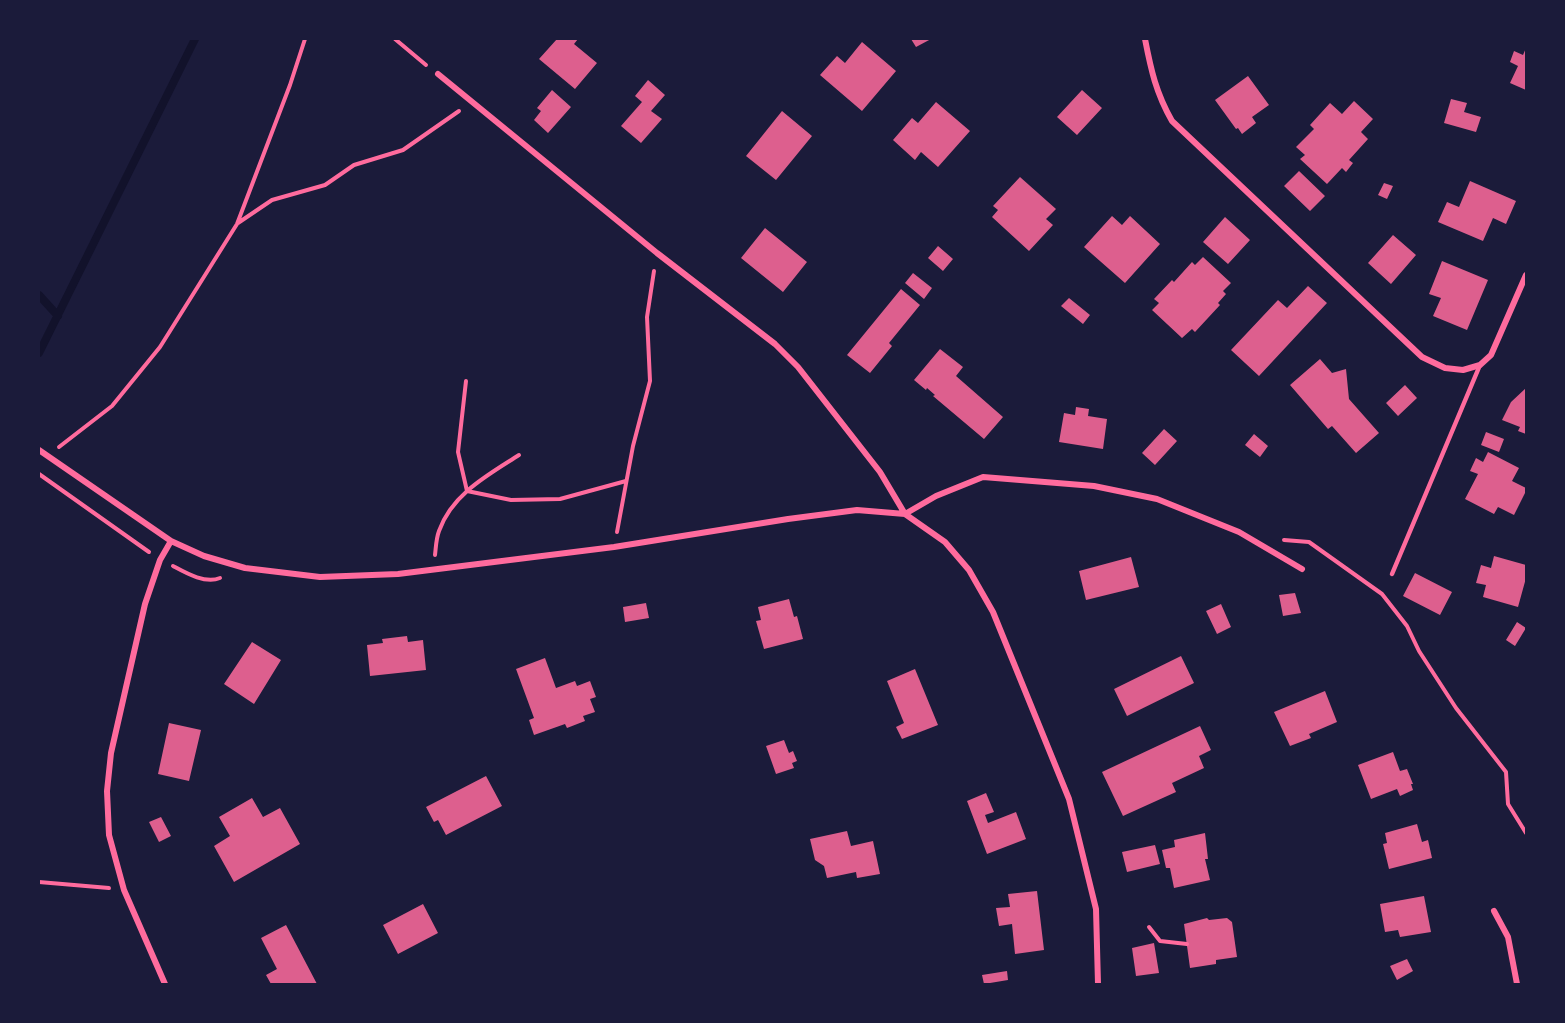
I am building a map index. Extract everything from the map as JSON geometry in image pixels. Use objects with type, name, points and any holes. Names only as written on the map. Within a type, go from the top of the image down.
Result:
[{"type":"street","points":[[1145,39],[1151,75],[1160,100],[1177,126],[1422,357],[1445,368],[1463,370],[1480,365],[1491,355],[1526,275]]},
{"type":"street","points":[[438,74],[657,253],[775,344],[798,367],[880,472],[906,514],[945,542],[969,570],[993,612],[1069,799],[1096,909],[1098,984]]},
{"type":"street","points":[[39,450],[171,541],[204,556],[245,568],[320,577],[434,570],[614,547],[857,510],[906,514],[936,496],[983,477],[1094,486],[1157,499],[1239,532],[1302,569]]},
{"type":"street","points":[[165,984],[124,890],[109,835],[107,791],[111,753],[145,604],[160,560],[171,541]]},
{"type":"street","points":[[1494,911],[1508,937],[1517,984]]},
{"type":"lane","points":[[1392,574],[1480,365]]},
{"type":"path","points":[[47,456],[112,406],[160,347],[237,224],[305,39]]},
{"type":"path","points":[[395,39],[438,74]]},
{"type":"path","points":[[237,224],[272,200],[325,184],[354,165],[404,150],[472,102]]},
{"type":"path","points":[[614,547],[633,446],[650,381],[647,317],[657,253]]},
{"type":"path","points":[[466,381],[458,452],[467,491]]},
{"type":"path","points":[[434,570],[438,533],[447,513],[467,491],[519,455]]},
{"type":"path","points":[[467,491],[512,501],[560,499],[626,481]]},
{"type":"path","points":[[1277,539],[1309,542],[1382,594],[1407,626],[1419,651],[1456,708],[1506,772],[1508,804],[1526,833]]},
{"type":"path","points":[[39,882],[124,890]]},
{"type":"path","points":[[1149,927],[1160,941],[1187,944]]},
{"type":"building","points":[[557,39],[578,39],[574,44],[597,63],[575,89],[539,59]]},
{"type":"building","points":[[911,39],[931,39],[916,47]]},
{"type":"building","points":[[862,42],[896,71],[862,111],[820,75],[837,56],[845,63]]},
{"type":"building","points":[[1526,48],[1526,90],[1510,83],[1518,66],[1510,62],[1514,51],[1523,55]]},
{"type":"building","points":[[1248,76],[1269,105],[1252,117],[1256,123],[1242,134],[1215,100]]},
{"type":"building","points":[[648,80],[665,95],[651,111],[662,119],[641,143],[621,126],[642,102],[635,96]]},
{"type":"building","points":[[552,90],[571,107],[548,133],[534,120],[541,111],[537,108]]},
{"type":"building","points":[[1082,90],[1102,108],[1077,135],[1057,117]]},
{"type":"building","points":[[1451,99],[1467,103],[1464,112],[1481,117],[1476,132],[1444,123]]},
{"type":"building","points":[[1354,101],[1373,119],[1361,132],[1368,139],[1349,160],[1353,163],[1346,172],[1342,168],[1327,184],[1300,159],[1305,155],[1296,147],[1314,129],[1310,125],[1330,103],[1342,114]]},
{"type":"building","points":[[936,102],[970,131],[938,167],[921,152],[915,160],[893,140],[912,118],[918,123]]},
{"type":"building","points":[[782,111],[812,136],[776,180],[746,156]]},
{"type":"building","points":[[1299,171],[1325,196],[1310,211],[1284,186]]},
{"type":"building","points":[[1020,177],[1056,209],[1046,219],[1053,225],[1029,251],[992,217],[998,210],[993,206]]},
{"type":"building","points":[[1470,181],[1516,201],[1506,224],[1493,218],[1483,241],[1438,222],[1447,202],[1459,207]]},
{"type":"building","points":[[1384,183],[1393,186],[1387,199],[1378,195]]},
{"type":"building","points":[[1112,216],[1122,225],[1130,216],[1160,244],[1125,283],[1084,247]]},
{"type":"building","points":[[1225,217],[1250,240],[1228,264],[1203,242]]},
{"type":"building","points":[[765,228],[807,262],[783,292],[741,258]]},
{"type":"building","points":[[1393,235],[1416,255],[1391,284],[1368,263]]},
{"type":"building","points":[[938,246],[953,259],[943,271],[928,258]]},
{"type":"building","points":[[1203,257],[1231,283],[1223,291],[1226,294],[1218,303],[1220,305],[1195,332],[1192,329],[1182,338],[1152,310],[1159,303],[1154,299],[1192,262],[1195,265]]},
{"type":"building","points":[[1442,261],[1488,280],[1467,330],[1433,316],[1441,298],[1429,294]]},
{"type":"building","points":[[913,273],[932,288],[924,299],[905,283]]},
{"type":"building","points":[[1308,286],[1327,303],[1259,376],[1231,350],[1278,300],[1287,308]]},
{"type":"building","points":[[901,289],[920,305],[889,343],[892,346],[870,373],[847,355]]},
{"type":"building","points":[[1069,298],[1090,315],[1083,324],[1061,306]]},
{"type":"building","points":[[940,349],[963,367],[956,376],[1003,417],[984,439],[933,396],[935,395],[927,388],[926,390],[914,380]]},
{"type":"building","points":[[1320,359],[1332,373],[1346,369],[1349,399],[1379,433],[1356,453],[1332,426],[1328,429],[1290,385]]},
{"type":"building","points":[[1405,385],[1417,398],[1398,416],[1386,403]]},
{"type":"building","points":[[1526,388],[1526,434],[1518,431],[1520,427],[1502,420],[1511,402]]},
{"type":"building","points":[[1076,407],[1089,409],[1088,416],[1107,419],[1103,449],[1059,442],[1064,413],[1075,415]]},
{"type":"building","points":[[1164,429],[1177,441],[1155,465],[1142,453]]},
{"type":"building","points":[[1486,432],[1504,439],[1499,452],[1481,445]]},
{"type":"building","points":[[1254,434],[1268,446],[1260,457],[1245,445]]},
{"type":"building","points":[[1488,452],[1519,468],[1512,481],[1526,488],[1526,491],[1514,515],[1498,507],[1494,514],[1465,499],[1478,474],[1470,471],[1476,458],[1483,462]]},
{"type":"building","points":[[1494,556],[1526,565],[1526,578],[1518,607],[1483,597],[1486,585],[1476,583],[1481,565],[1491,568]]},
{"type":"building","points":[[1131,557],[1139,587],[1086,600],[1079,571]]},
{"type":"building","points":[[1415,573],[1452,592],[1440,615],[1403,596]]},
{"type":"building","points":[[1295,593],[1301,613],[1283,616],[1279,595]]},
{"type":"building","points":[[789,599],[794,617],[797,616],[803,639],[764,649],[756,621],[761,620],[758,607]]},
{"type":"building","points":[[646,603],[649,618],[625,622],[623,607]]},
{"type":"building","points":[[1221,604],[1231,627],[1217,634],[1206,611]]},
{"type":"building","points":[[1517,622],[1526,628],[1515,646],[1506,640]]},
{"type":"building","points":[[407,636],[408,642],[423,640],[426,670],[370,676],[367,645],[383,643],[382,639]]},
{"type":"building","points":[[252,642],[281,660],[254,704],[224,684]]},
{"type":"building","points":[[1181,656],[1194,683],[1127,716],[1114,689]]},
{"type":"building","points":[[545,658],[556,688],[575,681],[577,686],[590,681],[596,697],[590,699],[595,712],[583,716],[585,721],[567,728],[565,724],[534,735],[529,720],[534,718],[516,669]]},
{"type":"building","points":[[915,669],[938,725],[902,739],[896,727],[904,723],[887,681]]},
{"type":"building","points":[[1325,691],[1337,722],[1309,734],[1311,738],[1290,746],[1274,712]]},
{"type":"building","points":[[169,723],[201,730],[189,781],[158,774]]},
{"type":"building","points":[[1200,726],[1211,750],[1199,756],[1204,768],[1172,783],[1176,792],[1123,816],[1102,772]]},
{"type":"building","points":[[784,740],[789,753],[793,751],[797,761],[792,763],[794,768],[776,774],[766,746]]},
{"type":"building","points":[[1393,752],[1400,771],[1407,769],[1413,790],[1400,796],[1397,789],[1371,799],[1358,765]]},
{"type":"building","points":[[486,776],[502,806],[446,835],[438,820],[434,822],[426,807]]},
{"type":"building","points":[[986,793],[994,812],[985,815],[988,823],[1016,812],[1026,839],[987,854],[967,801]]},
{"type":"building","points":[[252,798],[263,817],[280,808],[300,844],[234,882],[214,846],[230,836],[219,817]]},
{"type":"building","points":[[161,817],[171,836],[159,842],[149,822]]},
{"type":"building","points":[[1417,824],[1422,842],[1428,840],[1432,858],[1389,869],[1383,844],[1387,843],[1385,833]]},
{"type":"building","points":[[847,831],[851,846],[873,841],[880,874],[857,878],[856,872],[827,878],[824,866],[815,860],[810,839]]},
{"type":"building","points":[[1205,833],[1208,859],[1205,859],[1210,880],[1174,888],[1170,868],[1166,868],[1162,850],[1175,847],[1174,840]]},
{"type":"building","points":[[1155,845],[1160,864],[1127,872],[1122,852]]},
{"type":"building","points":[[1037,891],[1044,950],[1015,954],[1012,924],[999,926],[996,908],[1010,907],[1008,894]]},
{"type":"building","points":[[1424,896],[1431,932],[1400,937],[1398,930],[1385,932],[1380,904]]},
{"type":"building","points":[[423,904],[438,933],[398,954],[383,925]]},
{"type":"building","points":[[1207,918],[1209,920],[1227,918],[1232,922],[1237,957],[1216,960],[1216,964],[1190,968],[1184,924]]},
{"type":"building","points":[[286,925],[317,984],[271,984],[266,975],[277,969],[261,938]]},
{"type":"building","points":[[1154,943],[1159,973],[1136,976],[1132,948]]},
{"type":"building","points":[[1407,959],[1413,971],[1397,980],[1390,966]]},
{"type":"building","points":[[1007,971],[1008,980],[984,984],[982,975]]},
{"type":"waterway","points":[[39,353],[195,39]]},
{"type":"waterway","points":[[39,295],[58,316]]}]
